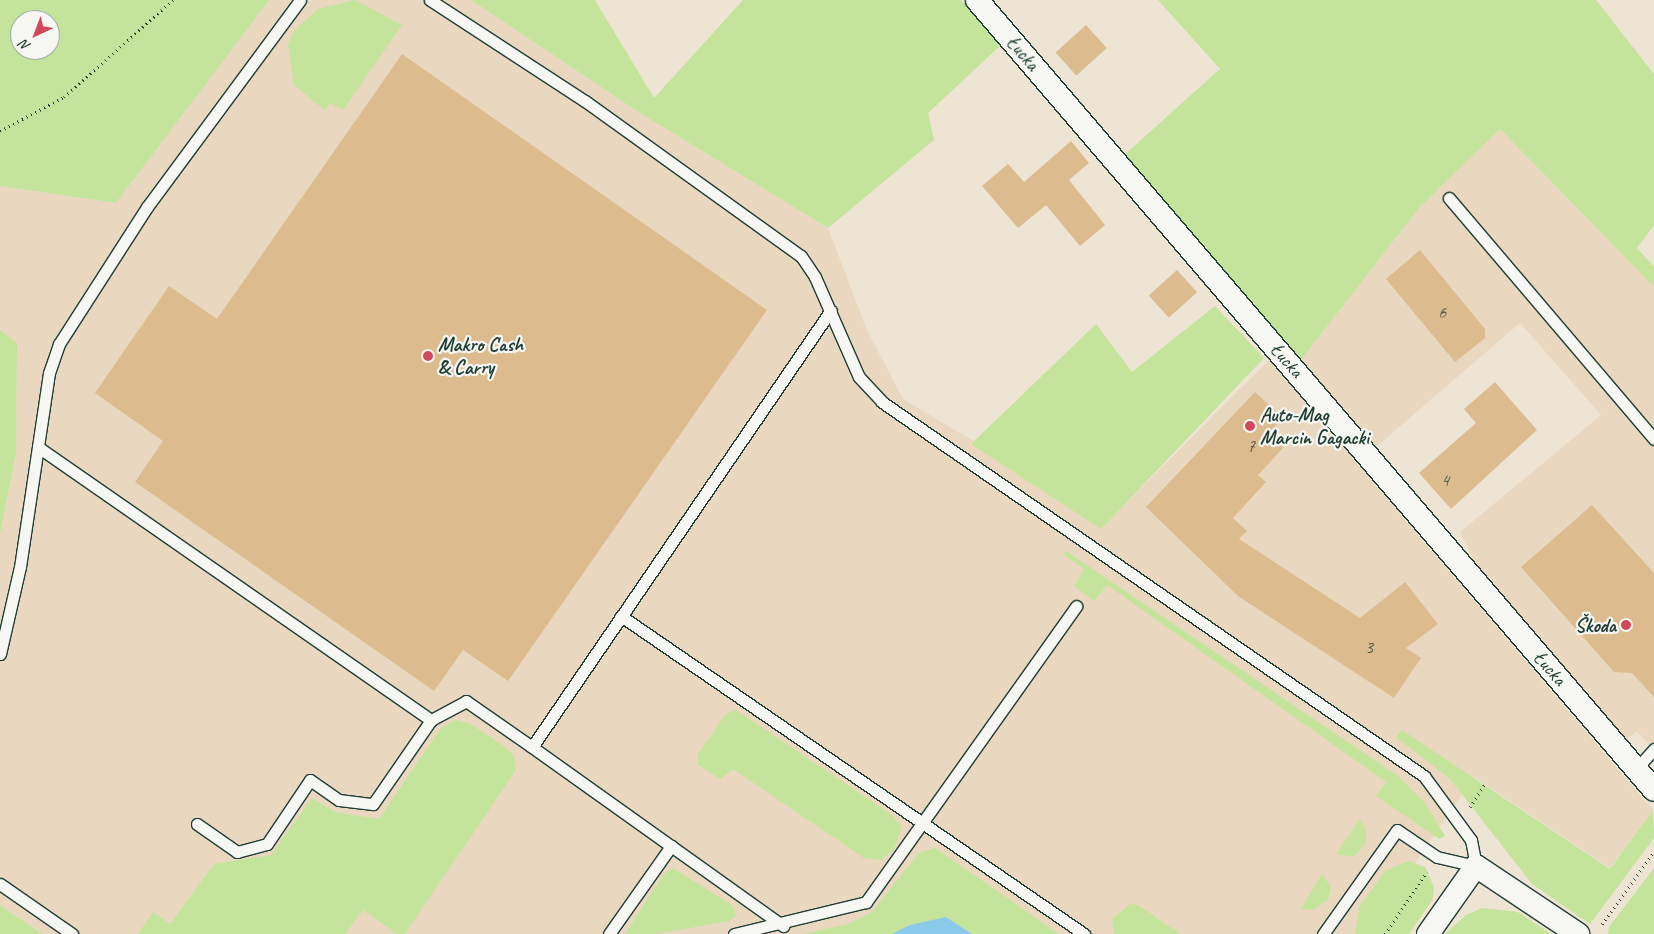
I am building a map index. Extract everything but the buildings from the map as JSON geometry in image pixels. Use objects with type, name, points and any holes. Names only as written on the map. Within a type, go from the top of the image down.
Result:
[{"type":"street","name":"Łucka","points":[[977,0],[1654,790]]},
{"type":"street","points":[[1428,934],[1476,866],[1578,934]]},
{"type":"lane","points":[[0,654],[20,566],[49,373],[59,344],[147,207],[300,0]]},
{"type":"lane","points":[[430,0],[585,101],[793,250],[815,277],[859,378],[882,402],[1424,776],[1461,822],[1475,851],[1476,866],[1437,857],[1397,830],[1323,934]]},
{"type":"lane","points":[[1449,198],[1654,439]]},
{"type":"lane","points":[[532,747],[831,310]]},
{"type":"lane","points":[[38,447],[431,720]]},
{"type":"lane","points":[[734,934],[782,926],[866,902],[925,824],[1076,606]]},
{"type":"lane","points":[[621,616],[1084,934]]},
{"type":"lane","points":[[197,824],[237,852],[267,844],[310,780],[338,800],[373,804],[431,720],[466,701],[782,926]]},
{"type":"lane","points":[[1636,769],[1654,749]]},
{"type":"lane","points":[[609,934],[671,846]]},
{"type":"lane","points":[[0,884],[72,934]]},
{"type":"path","points":[[0,131],[64,97],[173,0]]},
{"type":"path","points":[[1600,926],[1654,852]]},
{"type":"shaded area","name":"Makro Cash & Carry","points":[[269,0],[471,0],[640,113],[828,228],[867,330],[903,399],[1108,521],[1269,360],[1653,810],[1610,868],[1474,777],[1367,934],[998,934],[955,895],[843,934],[42,934],[0,905],[0,534],[16,453],[17,344],[0,330],[0,186],[116,203]]},
{"type":"shaded area","points":[[1500,129],[1654,287],[1654,751],[1637,731],[1626,740],[1474,561],[1460,532],[1601,415],[1520,323],[1376,447],[1301,360],[1419,208]]},
{"type":"green space","points":[[0,0],[269,0],[116,203],[0,186]]},
{"type":"green space","points":[[355,0],[402,25],[343,110],[330,103],[324,110],[294,85],[288,45],[293,31],[318,9]]},
{"type":"green space","points":[[471,0],[595,0],[654,98],[743,0],[961,0],[1001,45],[928,113],[934,140],[828,228],[640,113]]},
{"type":"green space","points":[[1158,0],[1596,0],[1654,74],[1654,225],[1637,248],[1654,267],[1654,287],[1500,129],[1419,208],[1301,360],[1123,156],[1220,69]]},
{"type":"green space","points":[[1215,306],[1264,358],[1101,529],[971,444],[1096,324],[1132,372]]},
{"type":"green space","points":[[0,330],[17,343],[16,453],[0,534]]},
{"type":"green space","points":[[1066,551],[1398,776],[1425,803],[1445,836],[1439,839],[1376,796],[1386,782],[1107,585],[1094,601],[1074,586],[1084,569],[1063,554]]},
{"type":"green space","points":[[736,710],[892,815],[902,827],[894,849],[881,860],[864,858],[733,769],[720,779],[698,765],[698,754],[726,714]]},
{"type":"green space","points":[[454,720],[469,723],[506,748],[514,756],[516,770],[405,934],[397,934],[363,910],[345,934],[138,934],[153,912],[170,924],[214,864],[271,855],[312,798],[335,812],[379,819],[441,728]]},
{"type":"green space","points":[[1402,730],[1610,869],[1653,810],[1654,838],[1590,924],[1532,884],[1450,779],[1396,737]]},
{"type":"green space","points":[[1359,820],[1366,828],[1366,844],[1354,856],[1340,855],[1337,853]]},
{"type":"green space","points":[[935,848],[1059,934],[972,934],[946,917],[892,934],[803,934],[848,924],[872,912],[919,853]]},
{"type":"green space","points":[[1409,861],[1425,867],[1434,887],[1433,899],[1409,934],[1355,934],[1359,907],[1386,870]]},
{"type":"green space","points":[[673,868],[733,906],[736,916],[729,921],[656,934],[625,934],[664,874]]},
{"type":"green space","points":[[1654,868],[1654,934],[1608,934],[1609,927]]},
{"type":"green space","points":[[1322,874],[1331,887],[1328,900],[1313,910],[1301,909]]},
{"type":"green space","points":[[1130,904],[1138,905],[1180,934],[1114,934],[1112,919]]},
{"type":"green space","points":[[0,905],[42,934],[0,934]]},
{"type":"green space","points":[[1482,908],[1518,912],[1551,934],[1445,934],[1466,915]]},
{"type":"water","points":[[946,917],[972,934],[892,934],[910,925]]},
{"type":"place","name":"Makro Cash & Carry","points":[[428,356]]},
{"type":"place","name":"Auto-Mag Marcin Gagacki","points":[[1250,426]]},
{"type":"place","name":"Škoda","points":[[1626,625]]}]
